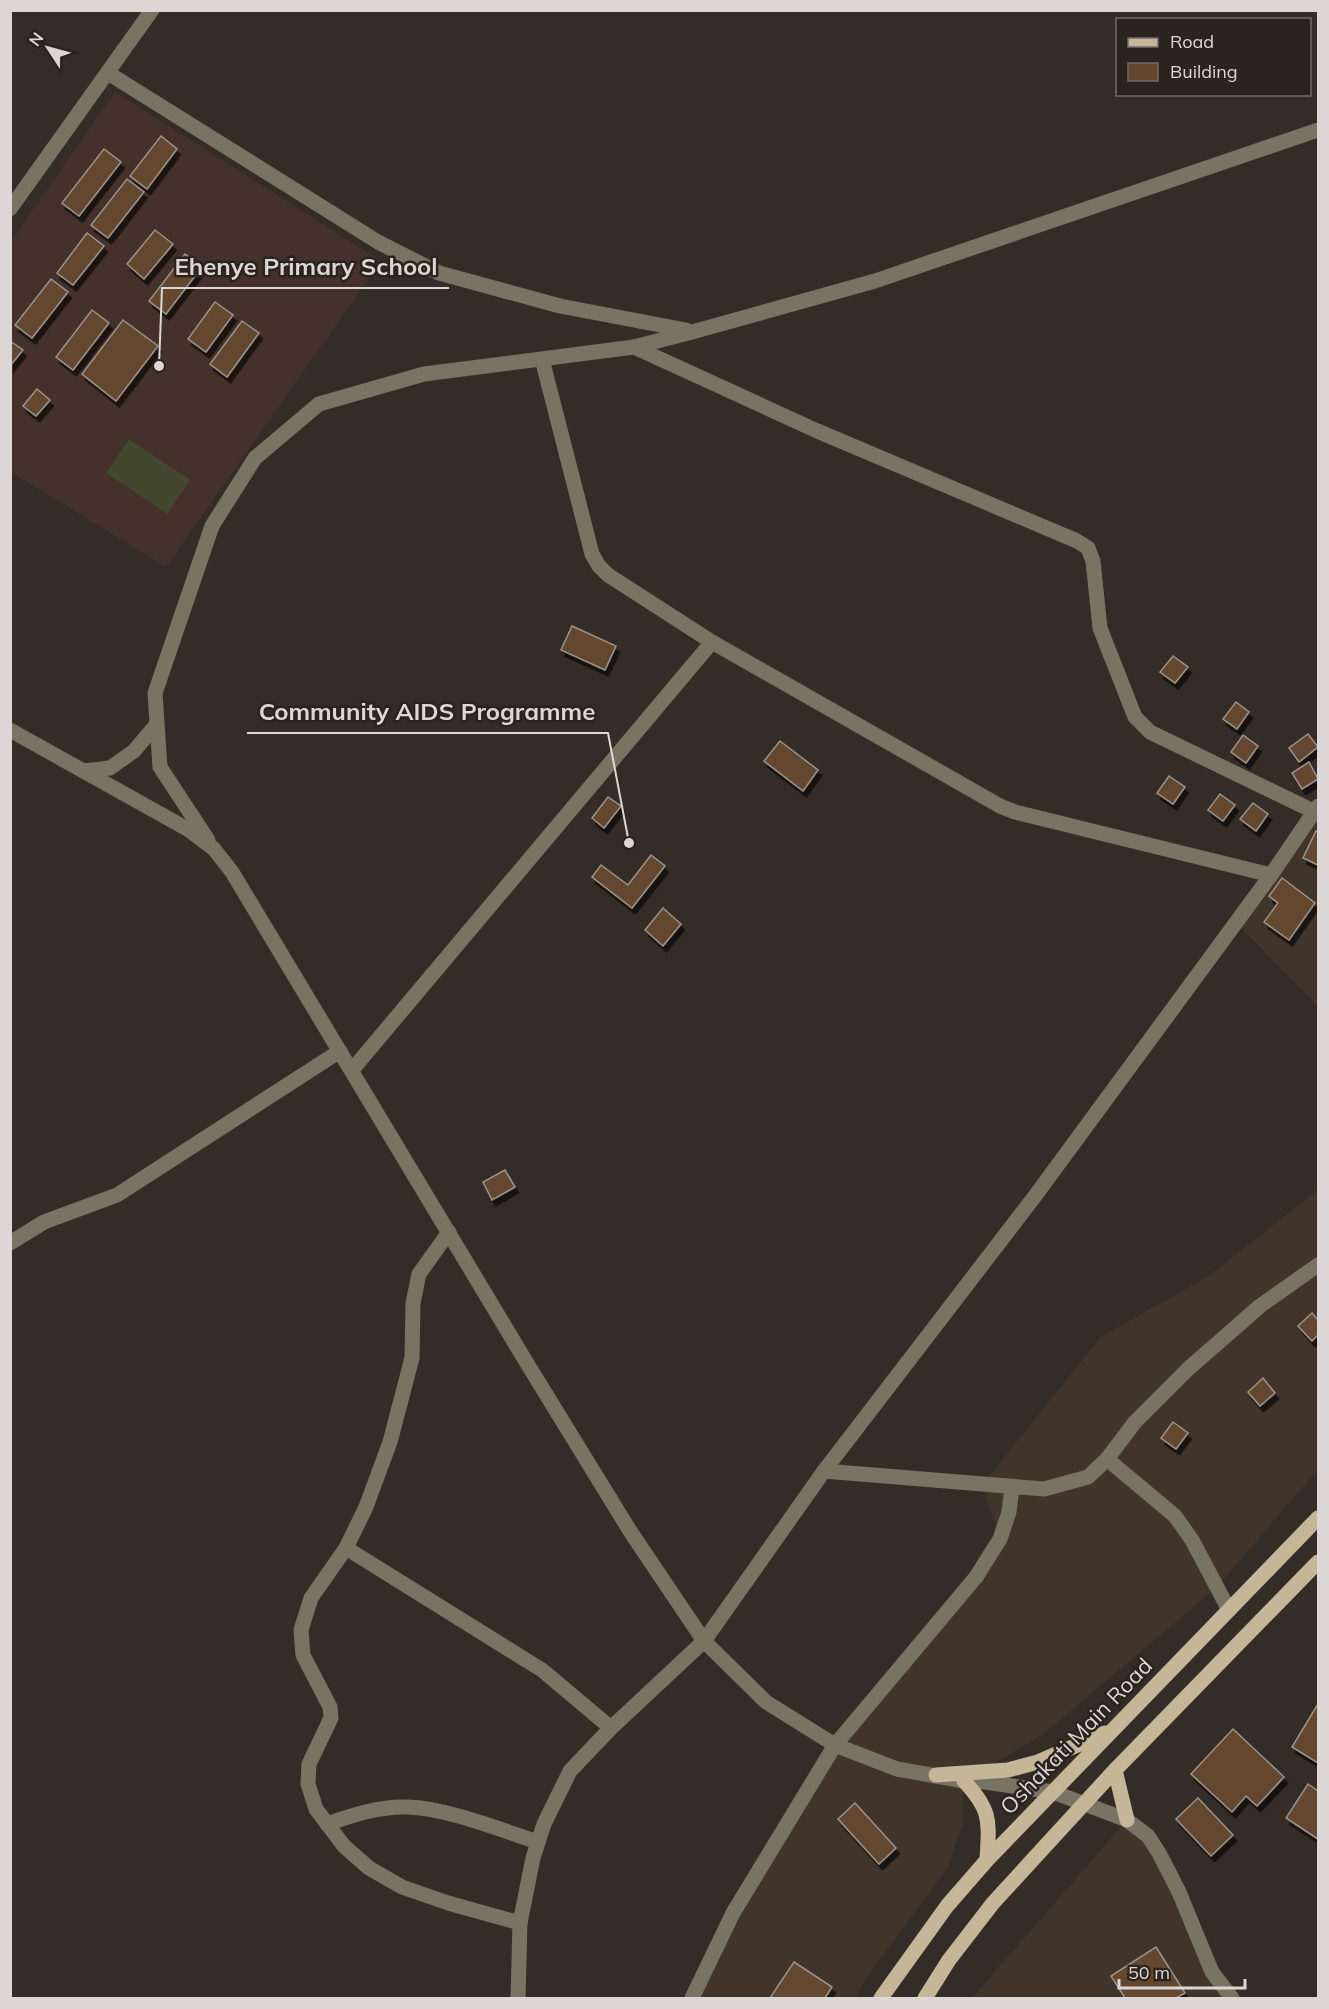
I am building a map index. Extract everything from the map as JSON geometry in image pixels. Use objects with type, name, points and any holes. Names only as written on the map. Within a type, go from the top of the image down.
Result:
[{"type":"main road","name":"Oshakati Main Road","points":[[881,1998],[947,1906],[987,1860],[1318,1518]]},
{"type":"main road","points":[[925,1998],[949,1960],[993,1903],[1115,1770],[1318,1562]]},
{"type":"main road","points":[[936,1775],[1008,1770],[1038,1762],[1111,1731]]},
{"type":"main road","points":[[1115,1770],[1127,1820]]},
{"type":"main road","points":[[964,1781],[978,1795],[987,1811],[989,1823],[987,1860]]},
{"type":"street","points":[[10,209],[152,10]]},
{"type":"street","points":[[108,74],[378,242],[439,273],[560,306],[692,332]]},
{"type":"street","points":[[1232,1998],[1212,1972],[1179,1892],[1159,1853],[1148,1836],[1127,1820],[1053,1792],[964,1781],[897,1769],[835,1745],[766,1702],[704,1641],[630,1531],[232,872],[214,849],[160,767],[155,693],[212,526],[255,458],[319,404],[424,374],[634,347],[692,332],[875,281],[1318,130]]},
{"type":"street","points":[[518,1998],[520,1923],[532,1858],[544,1824],[570,1771],[611,1728],[704,1641],[824,1472],[1035,1196],[1271,875],[1316,808],[1150,732],[1135,717],[1100,628],[1094,561],[1088,548],[815,430],[634,347]]},
{"type":"street","points":[[542,359],[592,554],[608,575],[712,642],[1000,806],[1015,812],[1271,875]]},
{"type":"street","points":[[352,1070],[712,642]]},
{"type":"street","points":[[83,771],[110,768],[134,751],[156,725]]},
{"type":"street","points":[[10,730],[189,830],[214,849]]},
{"type":"street","points":[[10,1243],[44,1222],[117,1195],[340,1051]]},
{"type":"street","points":[[448,1232],[419,1274],[414,1303],[412,1358],[390,1442],[366,1507],[346,1548],[311,1598],[300,1630],[303,1655],[330,1707],[331,1718],[309,1764],[308,1784],[316,1809],[344,1846],[369,1868],[402,1887],[448,1903],[520,1923]]},
{"type":"street","points":[[824,1472],[1044,1489],[1088,1477],[1107,1459],[1135,1422],[1188,1369],[1260,1306],[1318,1265]]},
{"type":"street","points":[[1107,1459],[1175,1516],[1192,1540],[1229,1610]]},
{"type":"street","points":[[692,1998],[733,1913],[835,1745],[976,1577],[1000,1539],[1009,1512],[1012,1487]]},
{"type":"street","points":[[346,1548],[542,1670],[611,1728]]},
{"type":"street","points":[[327,1824],[368,1810],[408,1807],[465,1819],[538,1842]]},
{"type":"shaded area","points":[[115,92],[381,261],[166,567],[11,472],[10,243]]},
{"type":"shaded area","points":[[1318,806],[1318,1006],[1236,923]]},
{"type":"shaded area","points":[[1318,1190],[1318,1469],[1217,1587],[1041,1736],[964,1781],[962,1826],[948,1867],[866,1978],[855,1998],[692,1998],[835,1745],[1000,1539],[982,1485],[1101,1337],[1209,1276]]},
{"type":"shaded area","points":[[1127,1820],[1148,1836],[1232,1998],[972,1998]]},
{"type":"green space","points":[[129,439],[190,480],[167,514],[106,473]]},
{"type":"building","points":[[161,136],[177,149],[147,189],[130,176]]},
{"type":"building","points":[[104,149],[121,162],[79,216],[62,203]]},
{"type":"building","points":[[127,179],[144,192],[108,238],[91,225]]},
{"type":"building","points":[[155,230],[173,244],[144,279],[127,264]]},
{"type":"building","points":[[87,233],[104,246],[73,285],[57,273]]},
{"type":"building","points":[[185,254],[202,267],[166,314],[149,301]]},
{"type":"building","points":[[51,279],[68,292],[32,338],[15,325]]},
{"type":"building","points":[[215,302],[233,315],[206,352],[188,339]]},
{"type":"building","points":[[92,310],[109,323],[73,370],[56,357]]},
{"type":"building","points":[[123,320],[158,346],[116,401],[82,374]]},
{"type":"building","points":[[242,321],[259,333],[227,377],[210,364]]},
{"type":"building","points":[[10,341],[23,350],[10,366]]},
{"type":"building","points":[[37,389],[50,400],[36,416],[23,406]]},
{"type":"building","points":[[572,626],[616,646],[605,670],[561,650]]},
{"type":"building","points":[[1173,656],[1188,667],[1175,683],[1160,672]]},
{"type":"building","points":[[1236,702],[1249,712],[1237,729],[1223,719]]},
{"type":"building","points":[[1308,734],[1318,747],[1299,762],[1289,748]]},
{"type":"building","points":[[1243,735],[1258,746],[1246,763],[1231,752]]},
{"type":"building","points":[[780,741],[818,770],[803,791],[764,761]]},
{"type":"building","points":[[1309,762],[1318,779],[1302,789],[1292,773]]},
{"type":"building","points":[[1169,776],[1185,787],[1173,804],[1157,793]]},
{"type":"building","points":[[1220,794],[1235,805],[1223,821],[1208,810]]},
{"type":"building","points":[[608,797],[621,806],[604,828],[592,818]]},
{"type":"building","points":[[1253,803],[1268,814],[1256,831],[1240,819]]},
{"type":"building","points":[[1316,831],[1318,832],[1318,865],[1303,858]]},
{"type":"building","points":[[651,855],[665,866],[632,908],[592,877],[601,865],[628,885]]},
{"type":"building","points":[[1282,878],[1315,903],[1289,940],[1264,922],[1278,903],[1269,896]]},
{"type":"building","points":[[663,908],[681,924],[663,946],[645,930]]},
{"type":"building","points":[[505,1170],[515,1187],[492,1200],[483,1182]]},
{"type":"building","points":[[1312,1313],[1318,1320],[1318,1335],[1312,1341],[1298,1326]]},
{"type":"building","points":[[1263,1378],[1275,1393],[1260,1406],[1248,1392]]},
{"type":"building","points":[[1173,1422],[1188,1433],[1176,1449],[1161,1438]]},
{"type":"building","points":[[1318,1704],[1318,1763],[1292,1747]]},
{"type":"building","points":[[1233,1729],[1284,1777],[1257,1806],[1246,1796],[1232,1812],[1191,1774]]},
{"type":"building","points":[[1308,1784],[1318,1791],[1318,1839],[1286,1818]]},
{"type":"building","points":[[1198,1798],[1233,1835],[1211,1856],[1176,1819]]},
{"type":"building","points":[[855,1803],[896,1848],[879,1864],[838,1819]]},
{"type":"building","points":[[1156,1947],[1185,1993],[1176,1998],[1125,1998],[1111,1976]]},
{"type":"building","points":[[794,1962],[832,1987],[825,1998],[770,1998]]},
{"type":"place","name":"Ehenye Primary School","points":[[159,366]]},
{"type":"place","name":"Community AIDS Programme","points":[[629,843]]}]
